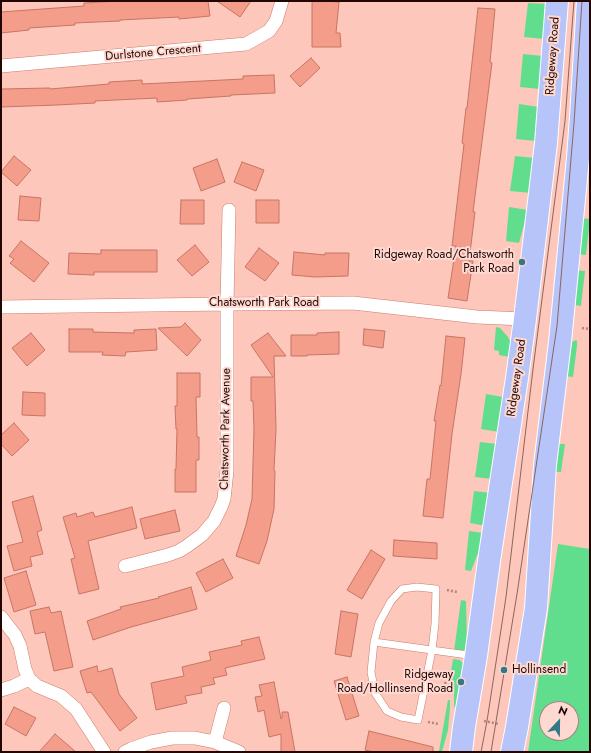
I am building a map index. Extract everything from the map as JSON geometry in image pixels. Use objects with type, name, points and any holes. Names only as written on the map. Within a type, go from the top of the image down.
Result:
[{"type":"highway","name":"Ridgeway Road","points":[[461,752],[518,378],[546,143],[557,1]]},
{"type":"highway","points":[[514,745],[536,608],[545,465],[581,158],[581,117],[588,1]]},
{"type":"street","name":"Durlstone Crescent","points":[[1,66],[246,44],[269,31],[276,20],[282,1]]},
{"type":"street","name":"Chatsworth Park Avenue","points":[[125,566],[168,555],[196,540],[214,521],[224,499],[227,470],[227,304],[229,210]]},
{"type":"street","name":"Chatsworth Park Road","points":[[1,307],[353,303],[477,317],[525,319]]},
{"type":"street","points":[[1,617],[15,635],[20,646],[25,669],[29,679],[37,686],[62,696],[76,709],[104,752]]},
{"type":"street","points":[[1,690],[29,679]]},
{"type":"street","points":[[215,742],[224,708]]},
{"type":"street","points":[[125,752],[151,742],[172,738],[195,738],[215,742],[239,752]]},
{"type":"lane","points":[[417,587],[436,589],[432,650],[418,720],[401,717],[387,712],[375,694],[371,672],[374,642],[379,624],[391,601],[402,590],[417,587]]},
{"type":"lane","points":[[374,642],[476,656]]},
{"type":"path","points":[[582,328],[590,329]]},
{"type":"path","points":[[464,727],[477,730],[478,720],[504,725],[503,736],[514,745]]},
{"type":"green space","points":[[528,3],[547,4],[544,39],[524,37]]},
{"type":"green space","points":[[523,54],[543,56],[540,89],[520,87]]},
{"type":"green space","points":[[519,104],[539,107],[536,141],[516,139]]},
{"type":"green space","points":[[515,156],[535,158],[531,193],[510,191]]},
{"type":"green space","points":[[509,207],[528,210],[519,243],[506,241]]},
{"type":"green space","points":[[579,218],[590,219],[586,255],[575,254]]},
{"type":"green space","points":[[574,270],[585,271],[581,306],[575,305]]},
{"type":"green space","points":[[496,327],[500,328],[511,343],[510,357],[499,355],[499,351],[494,350]]},
{"type":"green space","points":[[576,340],[577,346],[573,377],[564,376],[572,342]]},
{"type":"green space","points":[[486,394],[503,397],[499,432],[481,429]]},
{"type":"green space","points":[[480,442],[497,444],[492,479],[475,477]]},
{"type":"green space","points":[[555,444],[565,444],[561,472],[553,472]]},
{"type":"green space","points":[[474,491],[491,493],[486,526],[470,523]]},
{"type":"green space","points":[[469,531],[483,533],[484,538],[471,571],[465,570]]},
{"type":"green space","points":[[558,544],[590,549],[590,752],[528,752]]},
{"type":"green space","points":[[461,600],[466,601],[467,648],[462,651],[454,651]]},
{"type":"green space","points":[[453,659],[460,660],[464,665],[457,711],[454,705],[454,684],[449,683]]},
{"type":"green space","points":[[448,700],[450,700],[450,708],[448,730],[442,751],[440,752],[439,751]]},
{"type":"building","points":[[119,1],[208,1],[210,16],[179,19],[179,17],[75,23],[75,25],[29,28],[29,30],[1,33],[1,12],[84,6],[84,3]]},
{"type":"building","points":[[217,1],[251,1],[240,17]]},
{"type":"building","points":[[312,1],[339,2],[336,33],[340,33],[341,47],[312,47]]},
{"type":"building","points":[[478,8],[495,9],[490,62],[492,63],[473,212],[475,212],[469,261],[473,261],[467,301],[448,298],[456,246],[452,246],[464,144],[462,143]]},
{"type":"building","points":[[311,58],[320,68],[300,87],[290,76]]},
{"type":"building","points":[[274,75],[275,93],[231,95],[157,102],[157,98],[95,101],[95,103],[1,107],[1,89],[50,89],[109,84],[109,82],[142,80],[142,84],[243,79],[243,76]]},
{"type":"building","points":[[14,156],[31,170],[17,186],[1,172]]},
{"type":"building","points":[[217,159],[225,182],[201,191],[193,168]]},
{"type":"building","points":[[242,162],[264,170],[256,191],[234,182]]},
{"type":"building","points":[[20,196],[41,198],[39,221],[18,220]]},
{"type":"building","points":[[181,200],[204,200],[204,224],[180,224]]},
{"type":"building","points":[[256,200],[279,200],[279,223],[256,223]]},
{"type":"building","points":[[21,241],[49,263],[34,282],[10,263],[14,259],[9,256]]},
{"type":"building","points":[[195,245],[209,262],[192,276],[177,260]]},
{"type":"building","points":[[259,248],[279,263],[265,281],[245,267]]},
{"type":"building","points":[[101,250],[157,250],[157,272],[94,272],[94,275],[68,274],[69,253],[101,254]]},
{"type":"building","points":[[294,252],[325,255],[325,253],[349,253],[348,276],[315,277],[292,275]]},
{"type":"building","points":[[185,323],[201,340],[187,356],[158,328],[181,327]]},
{"type":"building","points":[[69,329],[93,329],[93,332],[134,333],[134,330],[156,329],[157,350],[126,352],[125,356],[102,355],[103,352],[69,352]]},
{"type":"building","points":[[364,329],[385,331],[383,348],[363,345]]},
{"type":"building","points":[[339,332],[339,354],[291,356],[291,335],[317,335],[317,333]]},
{"type":"building","points":[[31,333],[45,350],[27,366],[12,348]]},
{"type":"building","points":[[268,333],[286,356],[274,356],[276,429],[274,509],[267,541],[259,564],[236,556],[246,525],[252,499],[254,429],[253,401],[251,401],[251,377],[273,377],[251,345]]},
{"type":"building","points":[[446,336],[465,338],[452,434],[443,518],[423,516],[427,479],[430,479],[436,421],[434,421],[440,385],[441,386]]},
{"type":"building","points":[[177,373],[200,373],[200,397],[196,397],[199,460],[196,460],[196,492],[175,492],[177,429],[175,406],[177,406]]},
{"type":"building","points":[[23,392],[45,393],[45,416],[22,415]]},
{"type":"building","points":[[14,423],[29,440],[12,456],[1,444],[1,435]]},
{"type":"building","points":[[33,496],[42,530],[37,532],[43,554],[30,557],[32,566],[14,571],[7,546],[23,542],[12,502]]},
{"type":"building","points":[[132,507],[137,528],[88,541],[99,589],[79,594],[71,559],[75,558],[63,517],[76,513],[77,517],[93,512],[95,517]]},
{"type":"building","points":[[175,510],[180,531],[145,539],[140,519]]},
{"type":"building","points":[[394,540],[437,543],[437,559],[393,556]]},
{"type":"building","points":[[371,550],[385,559],[362,599],[347,590]]},
{"type":"building","points":[[223,559],[233,578],[206,592],[196,573]]},
{"type":"building","points":[[26,571],[36,605],[14,612],[4,578]]},
{"type":"building","points":[[191,587],[197,609],[131,627],[93,640],[87,621],[121,609],[120,607],[159,598],[158,597]]},
{"type":"building","points":[[49,607],[51,613],[61,611],[73,667],[54,671],[45,632],[35,634],[30,611]]},
{"type":"building","points":[[341,611],[358,614],[351,657],[335,654]]},
{"type":"building","points":[[259,637],[265,659],[225,668],[227,675],[213,678],[215,684],[201,687],[202,693],[185,696],[187,703],[156,710],[151,683],[184,676],[182,667],[211,660],[209,652],[242,645],[241,641]]},
{"type":"building","points":[[97,666],[98,672],[112,668],[119,694],[137,718],[120,731],[91,692],[87,693],[80,671]]},
{"type":"building","points":[[347,677],[359,716],[346,720],[334,681]]},
{"type":"building","points":[[274,682],[281,719],[282,712],[288,712],[295,752],[281,752],[281,734],[269,737],[264,710],[258,712],[255,697],[262,696],[259,685]]},
{"type":"building","points":[[14,707],[36,718],[26,736],[5,724]]},
{"type":"building","points":[[369,731],[433,747],[433,752],[374,752],[365,750]]},
{"type":"building","points":[[55,734],[76,752],[39,752]]},
{"type":"tram line","points":[[481,752],[506,597],[533,369],[565,121],[574,1]]},
{"type":"tram line","points":[[491,752],[517,594],[557,326],[574,123],[582,1]]},
{"type":"place","name":"Ridgeway Road/Chatsworth Park Road","points":[[522,262]]},
{"type":"place","name":"Hollinsend","points":[[504,670]]},
{"type":"place","name":"Ridgeway Road/Hollinsend Road","points":[[461,682]]}]
